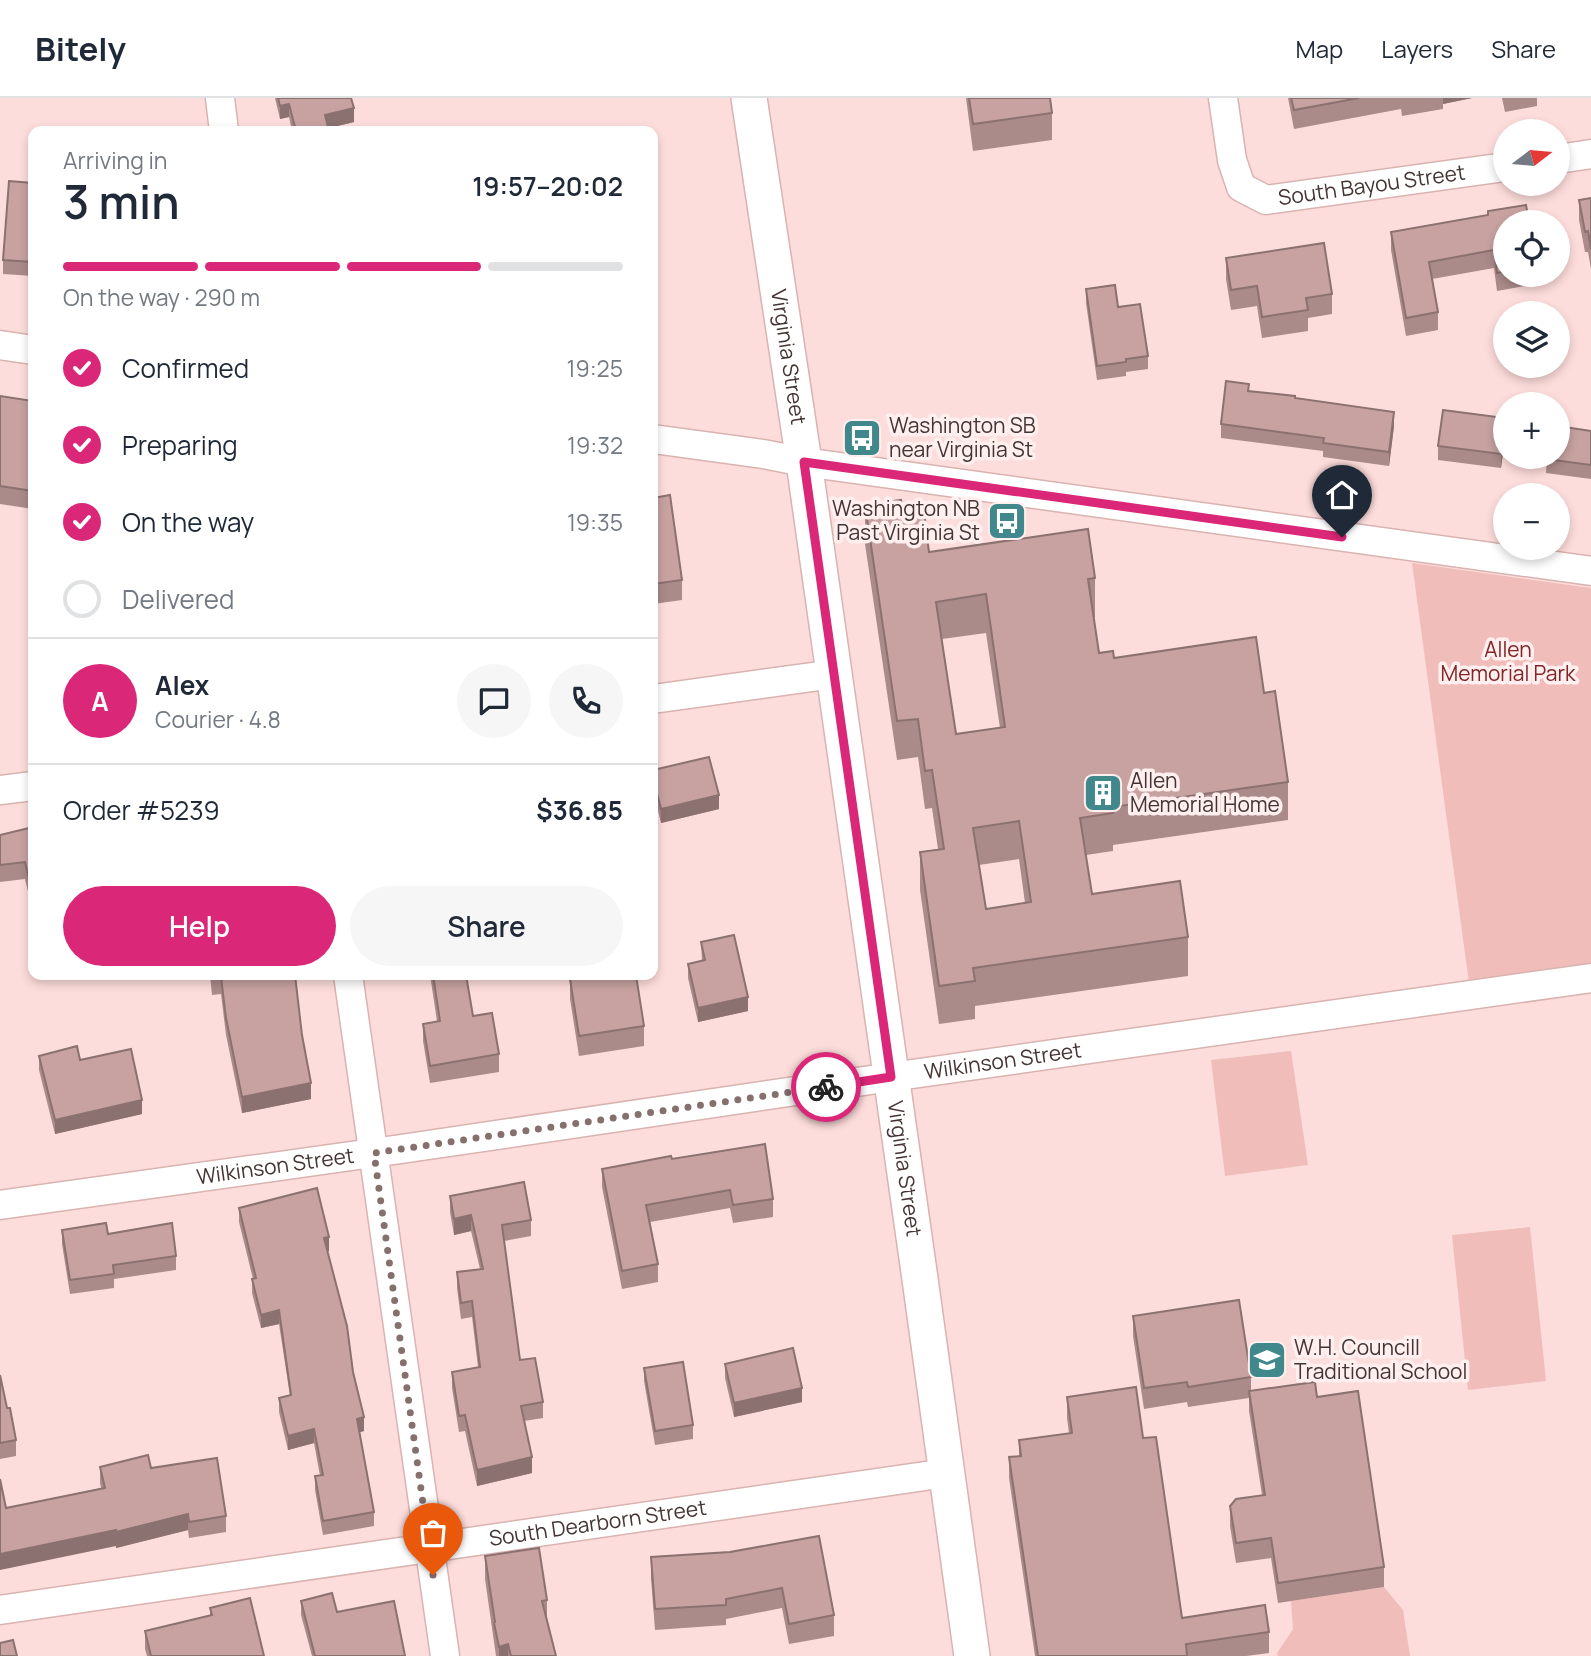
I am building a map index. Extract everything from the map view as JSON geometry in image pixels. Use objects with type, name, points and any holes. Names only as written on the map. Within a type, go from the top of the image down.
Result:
[{"type":"street","points":[[219,98],[224,126]]},
{"type":"street","name":"Virginia Street","points":[[749,98],[804,462],[972,1656]]},
{"type":"street","name":"South Bayou Street","points":[[1223,98],[1232,160],[1241,187],[1266,200],[1493,169]]},
{"type":"street","points":[[1570,157],[1591,154]]},
{"type":"street","points":[[0,345],[28,348]]},
{"type":"street","points":[[658,440],[1591,571]]},
{"type":"street","points":[[658,698],[834,674]]},
{"type":"street","points":[[0,790],[28,787]]},
{"type":"street","name":"Wilkinson Street","points":[[0,1205],[1591,978]]},
{"type":"street","points":[[349,980],[445,1656]]},
{"type":"street","name":"South Dearborn Street","points":[[0,1610],[946,1473]]},
{"type":"green space","name":"Allen Memorial Park","points":[[1412,563],[1591,588],[1591,966],[1469,983]]},
{"type":"green space","points":[[1291,1051],[1308,1165],[1225,1176],[1211,1060]]},
{"type":"green space","points":[[1530,1227],[1546,1381],[1468,1390],[1452,1235]]},
{"type":"green space","points":[[1384,1587],[1403,1610],[1410,1656],[1278,1656],[1277,1653],[1293,1629],[1291,1601]]},
{"type":"building","points":[[278,98],[351,98],[354,108],[325,115],[328,126],[295,126],[289,104],[280,106]]},
{"type":"building","points":[[969,98],[1050,98],[1052,113],[973,124]]},
{"type":"building","points":[[1291,98],[1359,98],[1294,110]]},
{"type":"building","points":[[9,181],[28,183],[28,262],[3,260]]},
{"type":"building","points":[[1591,198],[1591,249],[1579,200]]},
{"type":"building","points":[[1526,205],[1527,210],[1494,210]]},
{"type":"building","points":[[1493,210],[1493,250],[1429,262],[1438,312],[1406,318],[1391,232],[1488,215],[1488,211]]},
{"type":"building","points":[[1324,243],[1332,294],[1306,298],[1308,310],[1262,317],[1257,286],[1231,290],[1226,258]]},
{"type":"building","points":[[1115,285],[1118,307],[1140,304],[1148,356],[1097,366],[1086,289]]},
{"type":"building","points":[[1226,381],[1249,384],[1248,391],[1394,412],[1389,452],[1323,443],[1324,438],[1221,424]]},
{"type":"building","points":[[0,396],[28,400],[28,490],[0,486]]},
{"type":"building","points":[[1443,410],[1493,416],[1493,453],[1438,446]]},
{"type":"building","points":[[1570,428],[1591,431],[1591,465],[1570,462]]},
{"type":"building","points":[[670,495],[682,580],[658,583],[658,497]]},
{"type":"building","name":"Allen Memorial Home","points":[[901,500],[903,515],[924,512],[929,552],[1088,529],[1095,578],[1088,579],[1099,653],[1113,651],[1114,658],[1256,637],[1264,693],[1275,691],[1288,782],[1112,807],[1113,813],[1080,818],[1092,894],[1180,881],[1188,937],[973,968],[975,981],[939,986],[920,852],[944,849],[932,770],[925,771],[918,719],[897,721],[865,505]],"holes":[[[986,594],[1005,727],[956,734],[936,602]],[[1019,821],[1031,902],[986,909],[973,828]]]},
{"type":"building","points":[[709,757],[719,795],[661,809],[658,797],[658,769]]},
{"type":"building","points":[[28,828],[28,874],[25,862],[0,865],[0,835]]},
{"type":"building","points":[[734,935],[748,997],[698,1008],[688,964],[705,960],[701,942]]},
{"type":"building","points":[[221,980],[296,980],[311,1083],[242,1097]]},
{"type":"building","points":[[434,980],[467,980],[473,1016],[492,1013],[499,1054],[430,1066],[423,1024],[440,1021]]},
{"type":"building","points":[[570,980],[637,980],[644,1026],[579,1036]]},
{"type":"building","points":[[77,1046],[80,1060],[131,1049],[142,1100],[55,1120],[39,1056]]},
{"type":"building","points":[[765,1144],[773,1199],[733,1205],[730,1190],[646,1205],[658,1264],[622,1271],[602,1169],[671,1156],[672,1159]]},
{"type":"building","points":[[524,1182],[531,1220],[502,1225],[520,1360],[535,1358],[543,1402],[521,1406],[532,1457],[477,1470],[465,1415],[459,1416],[452,1372],[480,1367],[472,1301],[461,1303],[457,1272],[483,1269],[471,1215],[454,1219],[450,1196]]},
{"type":"building","points":[[317,1188],[329,1237],[324,1238],[347,1326],[353,1372],[364,1417],[357,1419],[374,1512],[323,1521],[315,1476],[323,1475],[314,1429],[288,1436],[279,1398],[291,1395],[279,1310],[261,1315],[252,1279],[256,1278],[239,1208]]},
{"type":"building","points":[[106,1223],[108,1234],[172,1223],[176,1256],[113,1265],[114,1274],[70,1280],[62,1230]]},
{"type":"building","points":[[1239,1300],[1251,1377],[1188,1387],[1187,1382],[1144,1388],[1133,1316]]},
{"type":"building","points":[[793,1348],[802,1388],[734,1403],[725,1364]]},
{"type":"building","points":[[683,1362],[693,1425],[655,1431],[644,1368]]},
{"type":"building","points":[[0,1375],[16,1440],[0,1443]]},
{"type":"building","points":[[1315,1382],[1317,1397],[1358,1391],[1384,1567],[1278,1583],[1271,1538],[1236,1543],[1230,1506],[1236,1499],[1265,1495],[1249,1391]]},
{"type":"building","points":[[1136,1387],[1143,1438],[1156,1437],[1182,1618],[1265,1605],[1269,1632],[1186,1644],[1187,1656],[1038,1656],[1009,1457],[1021,1456],[1019,1440],[1072,1433],[1067,1397]]},
{"type":"building","points":[[148,1455],[151,1468],[217,1458],[226,1516],[189,1522],[188,1514],[116,1532],[0,1554],[0,1479],[6,1508],[105,1488],[100,1467]]},
{"type":"building","points":[[819,1536],[834,1615],[789,1624],[782,1588],[726,1599],[726,1605],[655,1609],[651,1557],[730,1552]]},
{"type":"building","points":[[539,1548],[547,1600],[542,1601],[556,1656],[511,1656],[508,1644],[499,1647],[485,1556]]},
{"type":"building","points":[[332,1593],[337,1612],[394,1601],[405,1656],[315,1656],[301,1601]]},
{"type":"building","points":[[250,1598],[264,1656],[151,1656],[145,1631],[212,1615],[210,1608]]},
{"type":"building","points":[[13,1640],[17,1656],[0,1656],[0,1643]]},
{"type":"way so far","points":[[433,1575],[374,1153],[826,1087]]},
{"type":"place","name":"Washington SB near Virginia St","points":[[862,438]]},
{"type":"place","name":"Washington NB Past Virginia St","points":[[1007,521]]},
{"type":"place","name":"Allen Memorial Home","points":[[1103,793]]},
{"type":"place","name":"W.H. Councill Traditional School","points":[[1267,1360]]},
{"type":"route","points":[[826,1087],[891,1077],[804,462],[1342,537]]}]
